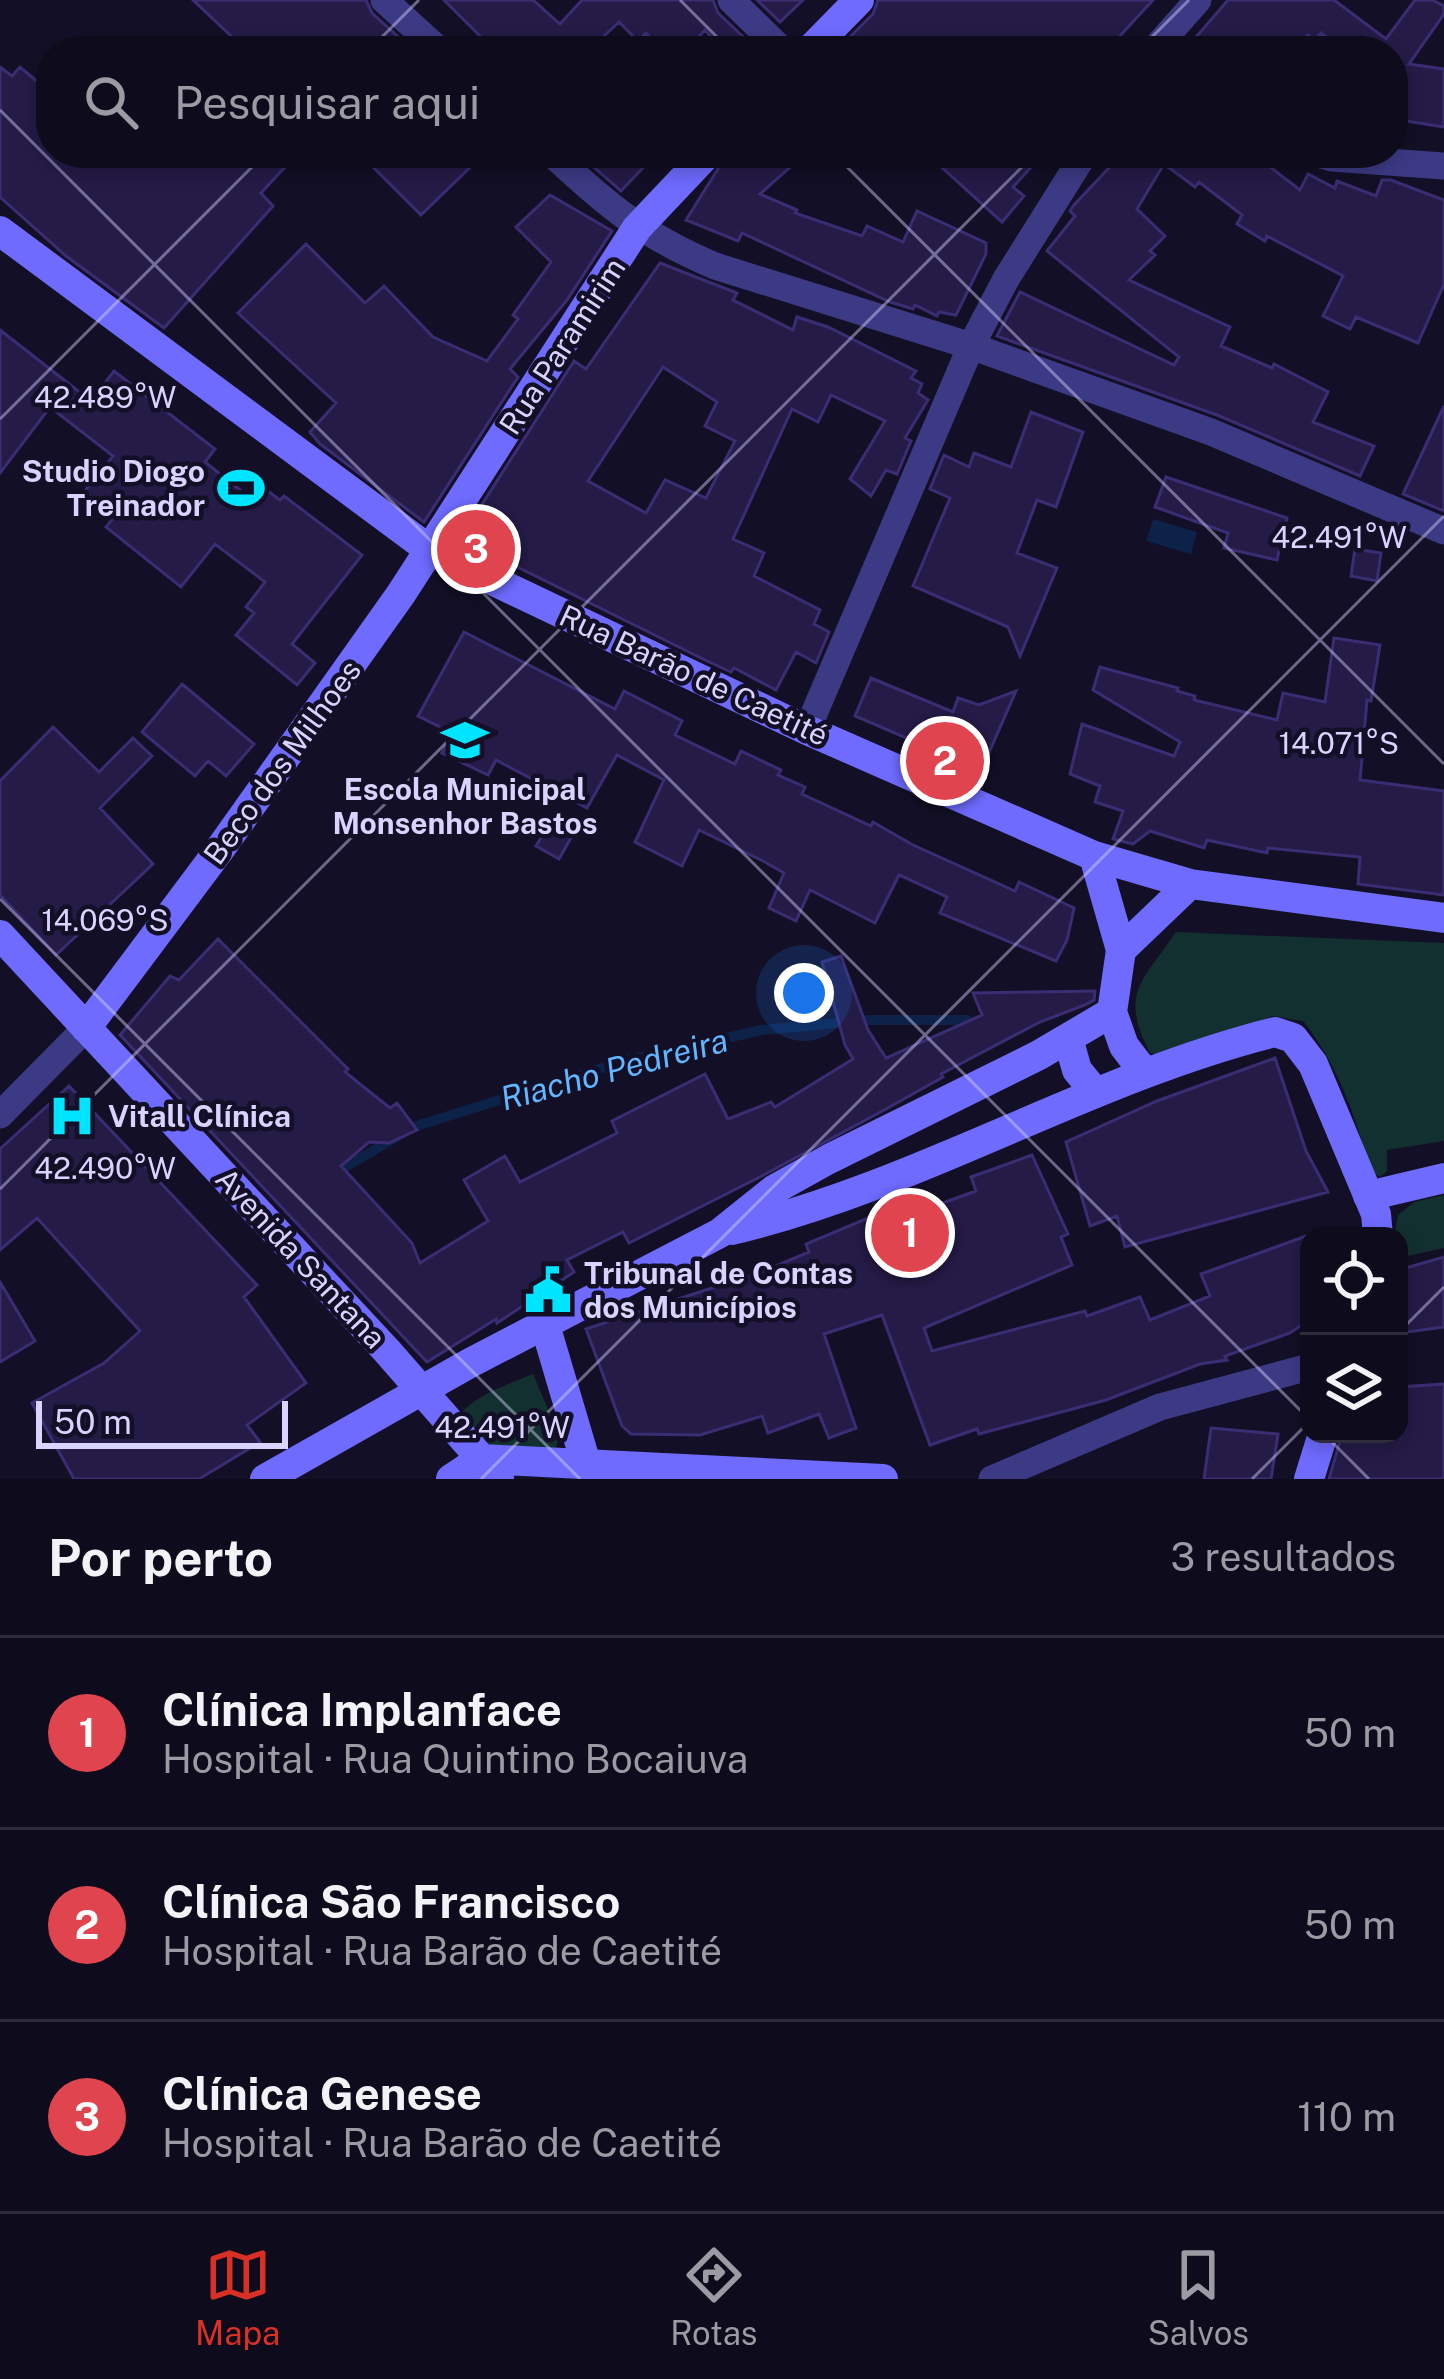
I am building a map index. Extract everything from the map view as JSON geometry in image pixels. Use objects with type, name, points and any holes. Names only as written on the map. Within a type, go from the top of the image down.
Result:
[{"type":"main road","points":[[823,36],[859,0]]},
{"type":"main road","name":"Rua Paramirim","points":[[430,551],[637,228],[695,168]]},
{"type":"main road","name":"Rua Barão de Caetité","points":[[0,231],[430,551],[807,730],[1094,856],[1190,884],[1444,918]]},
{"type":"main road","name":"Beco dos Milhoes","points":[[86,1028],[430,551]]},
{"type":"main road","points":[[1094,856],[1121,950],[1112,1012],[1124,1046],[1144,1072]]},
{"type":"main road","points":[[1121,950],[1190,884]]},
{"type":"main road","name":"Avenida Santana","points":[[0,935],[423,1390],[490,1469]]},
{"type":"main road","points":[[265,1479],[720,1233],[793,1179],[1112,1012]]},
{"type":"main road","points":[[720,1233],[794,1215],[872,1188],[1144,1072],[1275,1032],[1293,1038],[1313,1064],[1376,1214],[1377,1227]]},
{"type":"main road","points":[[1068,1038],[1077,1070],[1094,1092]]},
{"type":"main road","points":[[1368,1196],[1444,1178]]},
{"type":"main road","points":[[544,1325],[587,1467]]},
{"type":"main road","points":[[1309,1479],[1320,1443]]},
{"type":"main road","points":[[451,1479],[490,1469],[587,1467],[884,1479]]},
{"type":"street","points":[[384,0],[424,36]]},
{"type":"street","points":[[731,0],[768,36]]},
{"type":"street","points":[[1166,36],[1198,0]]},
{"type":"street","points":[[1408,163],[1444,166]]},
{"type":"street","points":[[567,168],[637,228],[715,266],[971,346],[1211,432],[1444,531]]},
{"type":"street","points":[[807,730],[971,346],[1006,279],[1076,168]]},
{"type":"street","points":[[0,1115],[86,1028]]},
{"type":"street","points":[[992,1479],[1160,1407],[1300,1369]]},
{"type":"green space","points":[[1176,932],[1444,943],[1444,1141],[1387,1150],[1387,1171],[1372,1175],[1345,1095],[1303,1021],[1272,1016],[1178,1057],[1150,1053],[1136,1016],[1136,1002],[1145,976]]},
{"type":"green space","points":[[1444,1195],[1444,1248],[1408,1256],[1408,1227],[1396,1227],[1398,1215],[1414,1202]]},
{"type":"green space","points":[[533,1374],[559,1435],[555,1453],[487,1457],[456,1418],[482,1397]]},
{"type":"water","points":[[1153,519],[1197,532],[1191,554],[1146,541]]},
{"type":"building","points":[[193,0],[366,0],[372,13],[397,36],[231,36]]},
{"type":"building","points":[[444,0],[533,0],[560,24],[582,0],[713,0],[718,13],[742,36],[710,36],[705,30],[700,36],[633,36],[619,22],[604,36],[480,36]]},
{"type":"building","points":[[757,0],[803,0],[780,22]]},
{"type":"building","points":[[878,0],[1153,0],[1120,36],[851,36],[873,14]]},
{"type":"building","points":[[1228,0],[1334,0],[1382,36],[1321,33],[1197,36]]},
{"type":"building","points":[[1415,0],[1444,6],[1444,14],[1409,64],[1444,69],[1444,127],[1408,121],[1408,36],[1388,36]]},
{"type":"building","points":[[0,67],[12,76],[20,67],[36,80],[36,168],[284,168],[261,193],[273,206],[164,328],[66,256],[0,197]]},
{"type":"building","points":[[374,168],[470,168],[421,215]]},
{"type":"building","points":[[595,168],[643,168],[621,191]]},
{"type":"building","points":[[719,168],[789,168],[760,194],[797,210],[795,213],[862,236],[867,226],[903,242],[917,211],[986,243],[986,254],[956,315],[939,312],[937,316],[915,305],[913,309],[890,302],[742,233],[738,241],[686,220]]},
{"type":"building","points":[[943,168],[1030,168],[1013,187],[1024,196],[1002,222]]},
{"type":"building","points":[[1109,168],[1162,168],[1137,209],[1165,236],[1150,251],[1155,255],[1129,280],[1230,327],[1221,346],[1272,368],[1274,364],[1328,392],[1313,422],[1374,446],[1360,476],[1217,415],[997,336],[1020,292],[1174,365],[1179,357],[1047,251],[1075,216],[1070,211]]},
{"type":"building","points":[[1169,168],[1271,168],[1300,190],[1308,174],[1335,188],[1337,181],[1376,196],[1382,180],[1391,180],[1444,200],[1444,284],[1418,343],[1356,317],[1350,329],[1323,316],[1343,276],[1267,236],[1265,241],[1237,224],[1242,215],[1199,182],[1195,187]]},
{"type":"building","points":[[550,195],[612,231],[567,300],[510,369],[518,377],[424,522],[320,444],[310,432],[336,403],[238,313],[306,244],[365,303],[384,286],[433,337],[487,361],[551,262],[516,227]]},
{"type":"building","points":[[660,263],[737,293],[733,300],[793,330],[797,317],[828,327],[916,371],[911,378],[922,384],[918,393],[928,400],[905,438],[911,441],[897,474],[886,470],[871,496],[850,479],[885,421],[831,395],[818,422],[792,409],[733,539],[764,553],[754,576],[820,610],[814,624],[829,632],[816,663],[796,652],[776,690],[495,560],[461,537],[574,361],[586,369]],"holes":[[[663,367],[717,402],[705,426],[735,441],[706,498],[665,480],[646,513],[588,481]]]},
{"type":"building","points":[[0,330],[91,401],[114,371],[215,449],[205,462],[255,502],[265,489],[280,500],[284,496],[362,555],[292,644],[315,663],[297,685],[236,635],[254,613],[246,607],[265,582],[215,544],[181,587],[106,527],[115,516],[84,492],[113,456],[50,407],[0,473]]},
{"type":"building","points":[[1444,406],[1444,511],[1403,494]]},
{"type":"building","points":[[1031,412],[1083,432],[1056,507],[1037,500],[1017,553],[1057,568],[1020,656],[1008,627],[913,586],[950,498],[930,489],[944,455],[969,467],[974,453],[1011,467]]},
{"type":"building","points":[[1166,477],[1287,518],[1277,560],[1224,548],[1228,533],[1155,507]]},
{"type":"building","points":[[1355,549],[1381,553],[1377,581],[1351,576]]},
{"type":"building","points":[[464,632],[615,709],[624,691],[682,721],[675,735],[735,764],[741,751],[781,770],[778,775],[805,787],[802,794],[871,826],[873,822],[1015,891],[1019,882],[1074,908],[1067,940],[1056,961],[940,913],[947,897],[899,875],[875,923],[810,890],[796,921],[769,908],[784,873],[763,861],[699,830],[682,866],[635,842],[664,780],[617,755],[587,808],[496,760],[488,775],[442,753],[452,733],[418,716]]},
{"type":"building","points":[[1334,638],[1380,645],[1371,701],[1367,700],[1360,780],[1444,791],[1444,895],[1358,884],[1360,857],[1268,848],[1267,853],[1207,840],[1204,848],[1150,831],[1133,844],[1113,839],[1123,811],[1095,802],[1100,786],[1070,774],[1082,724],[1174,756],[1180,742],[1093,690],[1100,667],[1178,688],[1195,696],[1194,700],[1277,720],[1283,693],[1325,702]]},
{"type":"building","points":[[871,678],[953,712],[958,698],[979,705],[1016,691],[977,780],[933,763],[937,751],[855,716]]},
{"type":"building","points":[[182,684],[254,744],[226,776],[208,761],[195,776],[142,732]]},
{"type":"building","points":[[53,727],[99,772],[133,738],[152,756],[100,808],[153,864],[56,955],[0,895],[0,781]]},
{"type":"building","points":[[550,823],[572,836],[559,859],[536,846]]},
{"type":"building","points":[[218,939],[348,1069],[345,1072],[390,1108],[397,1103],[417,1130],[389,1143],[369,1142],[341,1166],[412,1243],[420,1263],[488,1221],[464,1180],[505,1156],[520,1182],[617,1133],[612,1121],[705,1074],[728,1119],[771,1102],[775,1107],[853,1059],[822,962],[841,956],[868,1030],[886,1058],[982,1015],[973,993],[1095,991],[1094,1000],[1085,1005],[1040,1022],[941,1074],[943,1077],[758,1178],[629,1243],[623,1232],[567,1260],[574,1272],[427,1362],[120,1035],[170,976],[179,980]]},
{"type":"building","points":[[1275,1058],[1306,1151],[1328,1192],[1125,1247],[1117,1216],[1090,1226],[1066,1142],[1157,1101]]},
{"type":"building","points":[[69,1086],[257,1285],[244,1297],[306,1383],[247,1425],[260,1442],[199,1479],[74,1479],[32,1403],[104,1363],[140,1331],[37,1218],[0,1250],[0,1149]]},
{"type":"building","points":[[1032,1155],[1068,1234],[1061,1237],[1072,1265],[924,1328],[932,1351],[1085,1311],[1087,1316],[1140,1297],[1150,1320],[1210,1296],[1201,1274],[1300,1238],[1300,1326],[1225,1356],[1227,1360],[1200,1364],[1106,1400],[979,1434],[977,1429],[930,1445],[882,1315],[824,1334],[856,1428],[829,1438],[819,1414],[768,1433],[762,1416],[700,1435],[631,1434],[622,1426],[586,1329],[764,1271],[809,1252],[806,1244],[918,1197],[923,1210],[976,1191],[971,1177]]},
{"type":"building","points":[[1444,1257],[1444,1327],[1408,1332],[1408,1267]]},
{"type":"building","points":[[0,1282],[35,1341],[0,1362]]},
{"type":"building","points":[[1444,1384],[1444,1479],[1329,1479],[1339,1443],[1408,1443],[1408,1386]]},
{"type":"building","points":[[1211,1428],[1278,1434],[1271,1479],[1204,1479]]},
{"type":"waterway","name":"Riacho Pedreira","points":[[332,1175],[413,1127],[628,1060],[762,1030],[870,1020],[967,1020]]},
{"type":"place","name":"Studio Diogo Treinador","points":[[241,488]]},
{"type":"place","name":"Clínica Genese","points":[[476,549]]},
{"type":"place","name":"Escola Municipal Monsenhor Bastos","points":[[465,740]]},
{"type":"place","name":"Clínica São Francisco","points":[[945,761]]},
{"type":"place","name":"Vitall Clínica","points":[[72,1116]]},
{"type":"place","name":"Clínica Implanface","points":[[910,1233]]},
{"type":"place","name":"Tribunal de Contas dos Municípios","points":[[548,1290]]}]
